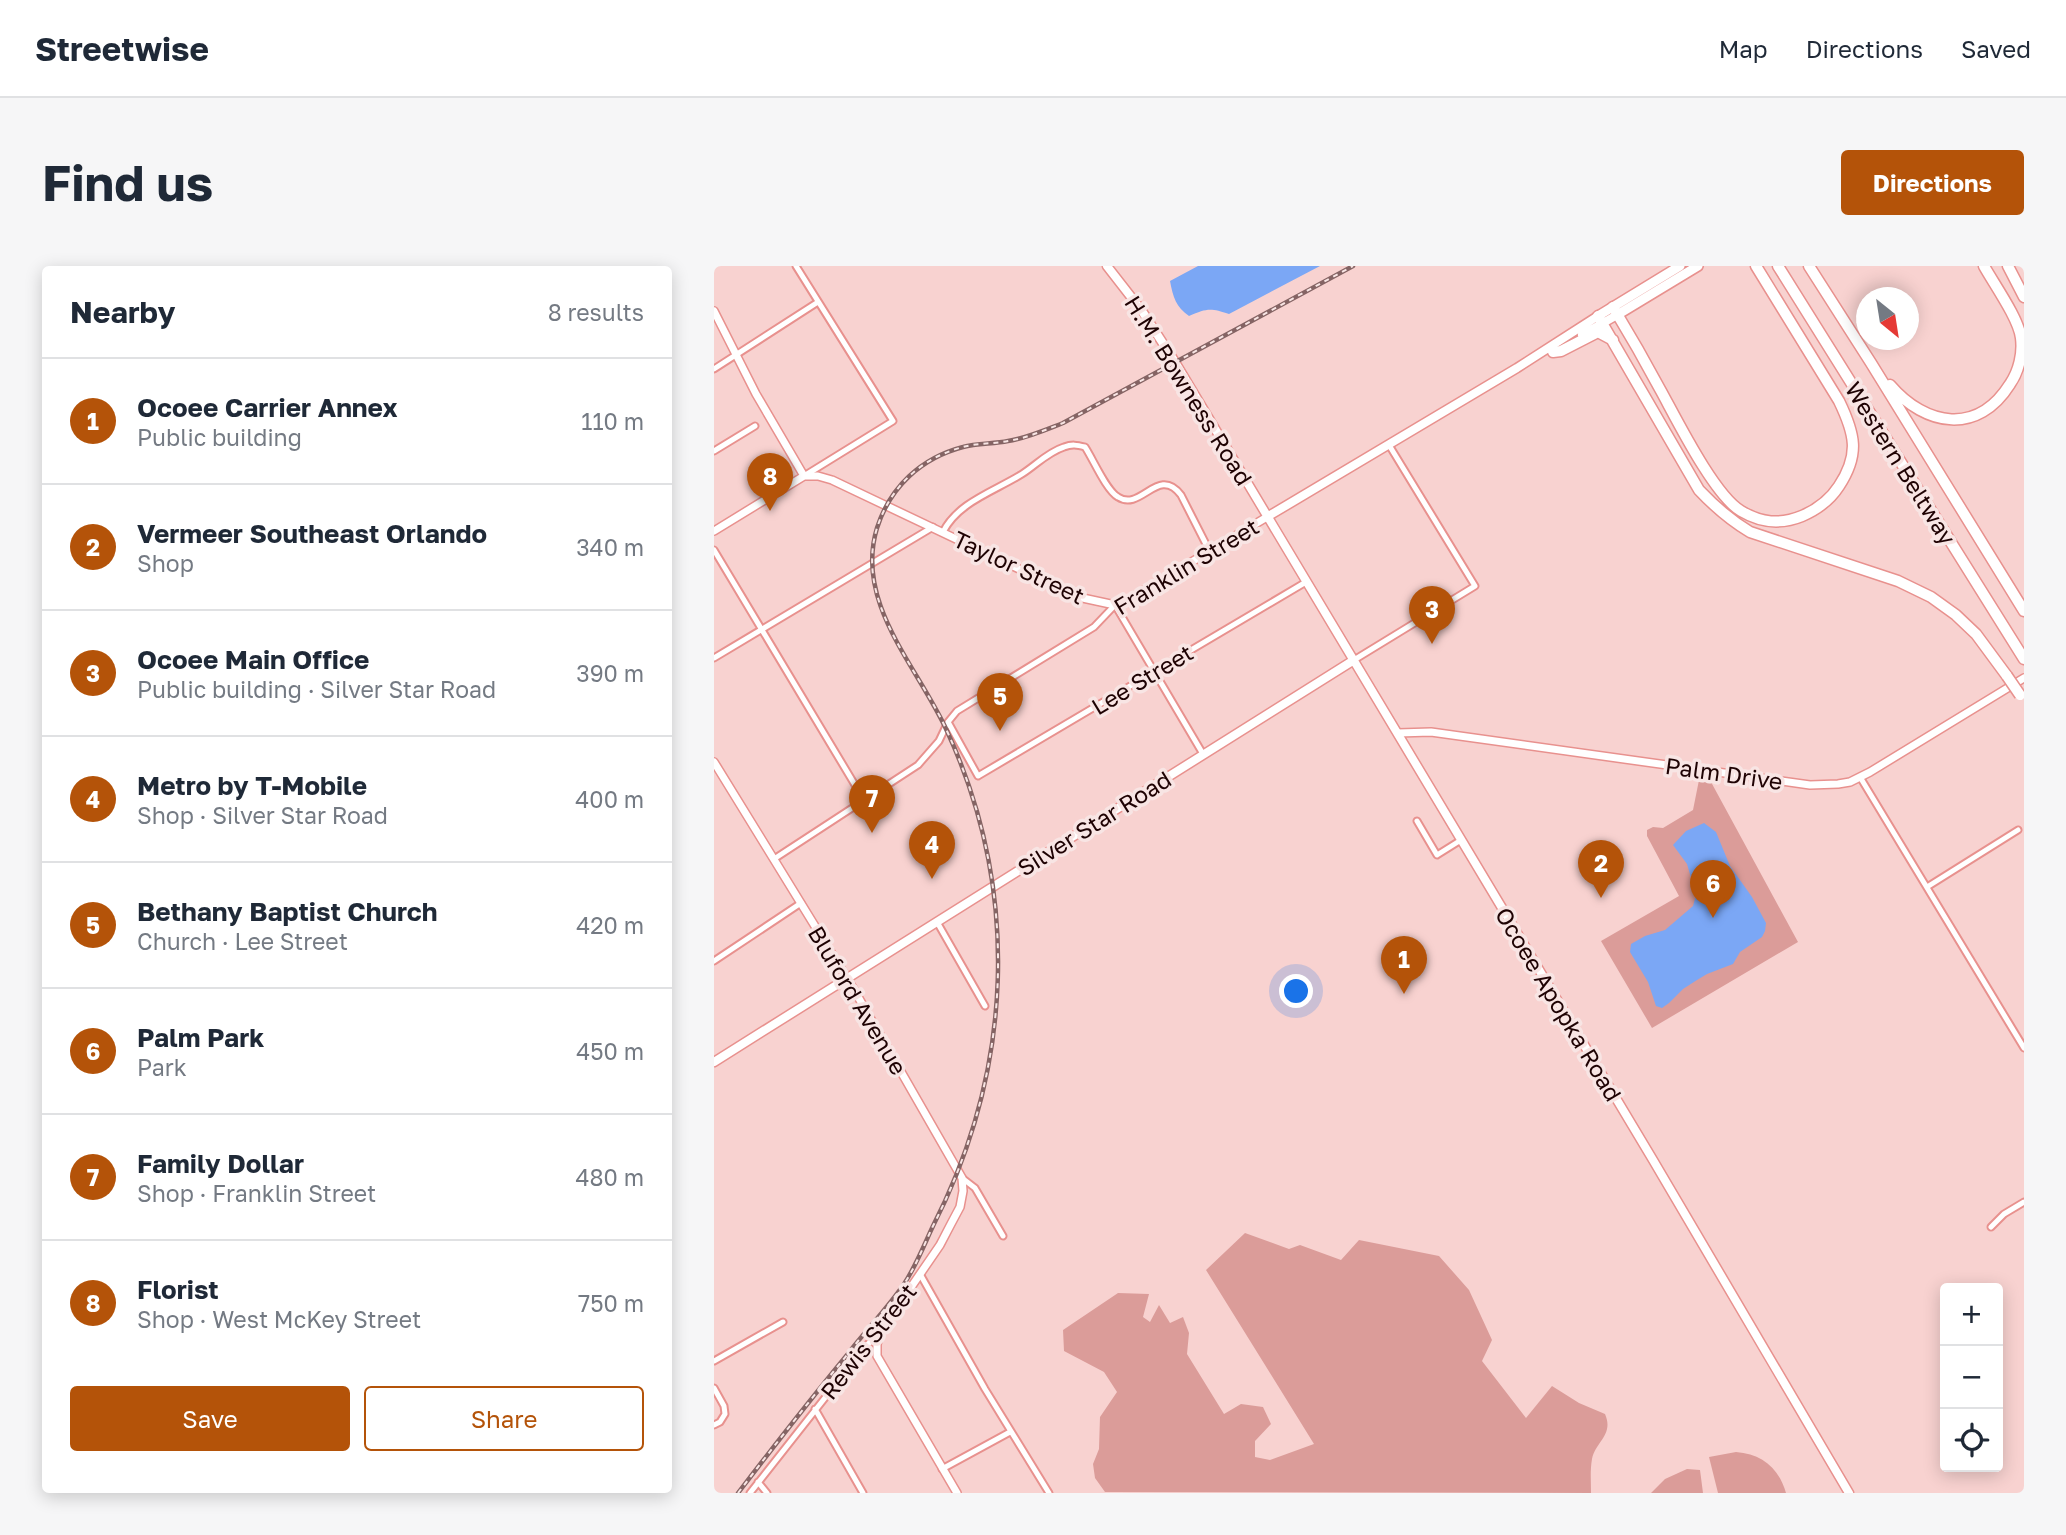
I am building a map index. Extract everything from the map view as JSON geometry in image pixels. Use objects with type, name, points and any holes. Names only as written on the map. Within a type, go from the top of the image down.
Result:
[{"type":"highway","points":[[1615,311],[1689,441],[1726,497],[1739,510],[1756,518],[1776,523],[1798,518],[1815,510],[1838,488],[1852,462],[1851,425],[1756,266]]},
{"type":"highway","name":"Western Beltway","points":[[1778,266],[2024,659]]},
{"type":"highway","name":"Western Beltway","points":[[1809,266],[2024,611]]},
{"type":"highway","points":[[1871,363],[1899,395],[1920,410],[1938,418],[1962,421],[1987,411],[2002,398],[2015,376],[2021,357],[2021,336],[2013,316],[1984,266]]},
{"type":"highway","points":[[2008,266],[2024,297]]},
{"type":"highway","points":[[1601,320],[1699,490],[1715,507],[1751,532],[1898,581],[1931,597],[1976,634],[2022,698]]},
{"type":"highway","points":[[1553,352],[1561,351],[1598,332],[1614,340]]},
{"type":"main road","name":"H.M. Bowness Road","points":[[1107,266],[1157,333],[1267,517]]},
{"type":"main road","name":"Franklin Street","points":[[1517,368],[1553,352],[1681,266]]},
{"type":"main road","name":"Franklin Street","points":[[1615,311],[1698,266]]},
{"type":"main road","name":"Franklin Street","points":[[1267,517],[1601,320]]},
{"type":"main road","name":"Ocoee Apopka Road","points":[[1267,517],[1849,1493]]},
{"type":"main road","name":"Silver Star Road","points":[[714,1062],[1354,660]]},
{"type":"street","points":[[714,531],[893,421],[796,266]]},
{"type":"street","points":[[714,369],[818,302]]},
{"type":"street","points":[[714,311],[802,477]]},
{"type":"street","points":[[714,451],[755,426]]},
{"type":"street","points":[[943,532],[955,514],[968,505],[1006,484],[1061,447],[1074,444],[1085,447],[1117,497],[1133,499],[1163,484],[1176,488],[1210,552]]},
{"type":"street","name":"Silver Star Road","points":[[1354,660],[1475,586],[1389,445]]},
{"type":"street","name":"Taylor Street","points":[[802,477],[818,476],[832,480],[1078,597],[1115,605],[1203,754]]},
{"type":"street","name":"Franklin Street","points":[[774,859],[918,765],[939,741],[952,716],[964,706],[1094,627],[1115,605],[1267,517]]},
{"type":"street","points":[[714,658],[933,527]]},
{"type":"street","points":[[714,550],[864,800]]},
{"type":"street","name":"Lee Street","points":[[948,722],[978,776],[1306,582]]},
{"type":"street","name":"Palm Drive","points":[[1398,733],[1431,732],[1825,786],[1860,777],[2024,678]]},
{"type":"street","name":"Bluford Avenue","points":[[714,762],[847,979],[962,1178],[975,1188],[1003,1236]]},
{"type":"street","points":[[1860,777],[2024,1048]]},
{"type":"street","points":[[1417,821],[1437,855],[1461,839]]},
{"type":"street","points":[[1927,887],[2018,830]]},
{"type":"street","points":[[714,961],[800,903]]},
{"type":"street","points":[[937,922],[985,1006]]},
{"type":"street","name":"Rewis Street","points":[[750,1493],[865,1347],[881,1331],[940,1245],[960,1207],[962,1178]]},
{"type":"street","points":[[1992,1227],[2004,1214],[2024,1202]]},
{"type":"street","points":[[920,1274],[1010,1432],[1049,1493]]},
{"type":"street","points":[[714,1361],[783,1322]]},
{"type":"street","points":[[881,1331],[877,1356],[957,1493]]},
{"type":"street","points":[[714,1388],[724,1406],[725,1414],[720,1422],[714,1425]]},
{"type":"street","points":[[815,1409],[863,1493]]},
{"type":"street","points":[[943,1469],[1010,1432]]},
{"type":"street","points":[[758,1482],[767,1493]]},
{"type":"shaded area","points":[[1699,780],[1711,782],[1798,942],[1652,1028],[1601,941],[1679,896],[1647,836],[1647,830],[1653,827],[1663,828],[1693,810]]},
{"type":"shaded area","points":[[1245,1233],[1289,1249],[1300,1245],[1341,1260],[1359,1240],[1439,1256],[1469,1290],[1492,1340],[1482,1361],[1526,1418],[1552,1386],[1579,1403],[1605,1414],[1606,1433],[1592,1459],[1591,1493],[1105,1492],[1095,1478],[1093,1464],[1099,1449],[1100,1417],[1117,1392],[1104,1372],[1064,1351],[1063,1330],[1118,1293],[1149,1294],[1143,1317],[1150,1322],[1159,1305],[1170,1323],[1183,1317],[1189,1333],[1187,1354],[1224,1414],[1241,1404],[1263,1407],[1271,1424],[1255,1441],[1255,1457],[1270,1460],[1314,1444],[1206,1270]]},
{"type":"shaded area","points":[[1736,1452],[1754,1456],[1768,1464],[1779,1476],[1786,1493],[1718,1493],[1709,1457]]},
{"type":"shaded area","points":[[1687,1469],[1700,1470],[1703,1493],[1651,1493],[1665,1479]]},
{"type":"water","points":[[1198,266],[1320,266],[1229,314],[1209,310],[1189,316],[1176,301],[1170,281]]},
{"type":"water","points":[[1704,823],[1716,832],[1730,866],[1766,923],[1765,931],[1762,937],[1740,952],[1733,964],[1697,980],[1662,1008],[1656,1006],[1648,982],[1630,952],[1631,944],[1665,930],[1693,906],[1696,895],[1687,864],[1673,845],[1686,831]]},
{"type":"railway","points":[[738,1493],[908,1277],[960,1166],[979,1105],[992,1043],[998,980],[996,917],[987,854],[971,792],[947,731],[892,634],[881,608],[874,582],[872,556],[883,513],[909,476],[934,459],[968,446],[1022,438],[1063,423],[1353,266]]},
{"type":"place","name":"Florist","points":[[770,511]]},
{"type":"place","name":"Ocoee Main Office","points":[[1432,644]]},
{"type":"place","name":"Bethany Baptist Church","points":[[1000,731]]},
{"type":"place","name":"Family Dollar","points":[[872,833]]},
{"type":"place","name":"Metro by T-Mobile","points":[[932,879]]},
{"type":"place","name":"Vermeer Southeast Orlando","points":[[1601,898]]},
{"type":"place","name":"Palm Park","points":[[1713,918]]},
{"type":"place","name":"Ocoee Carrier Annex","points":[[1404,994]]}]
